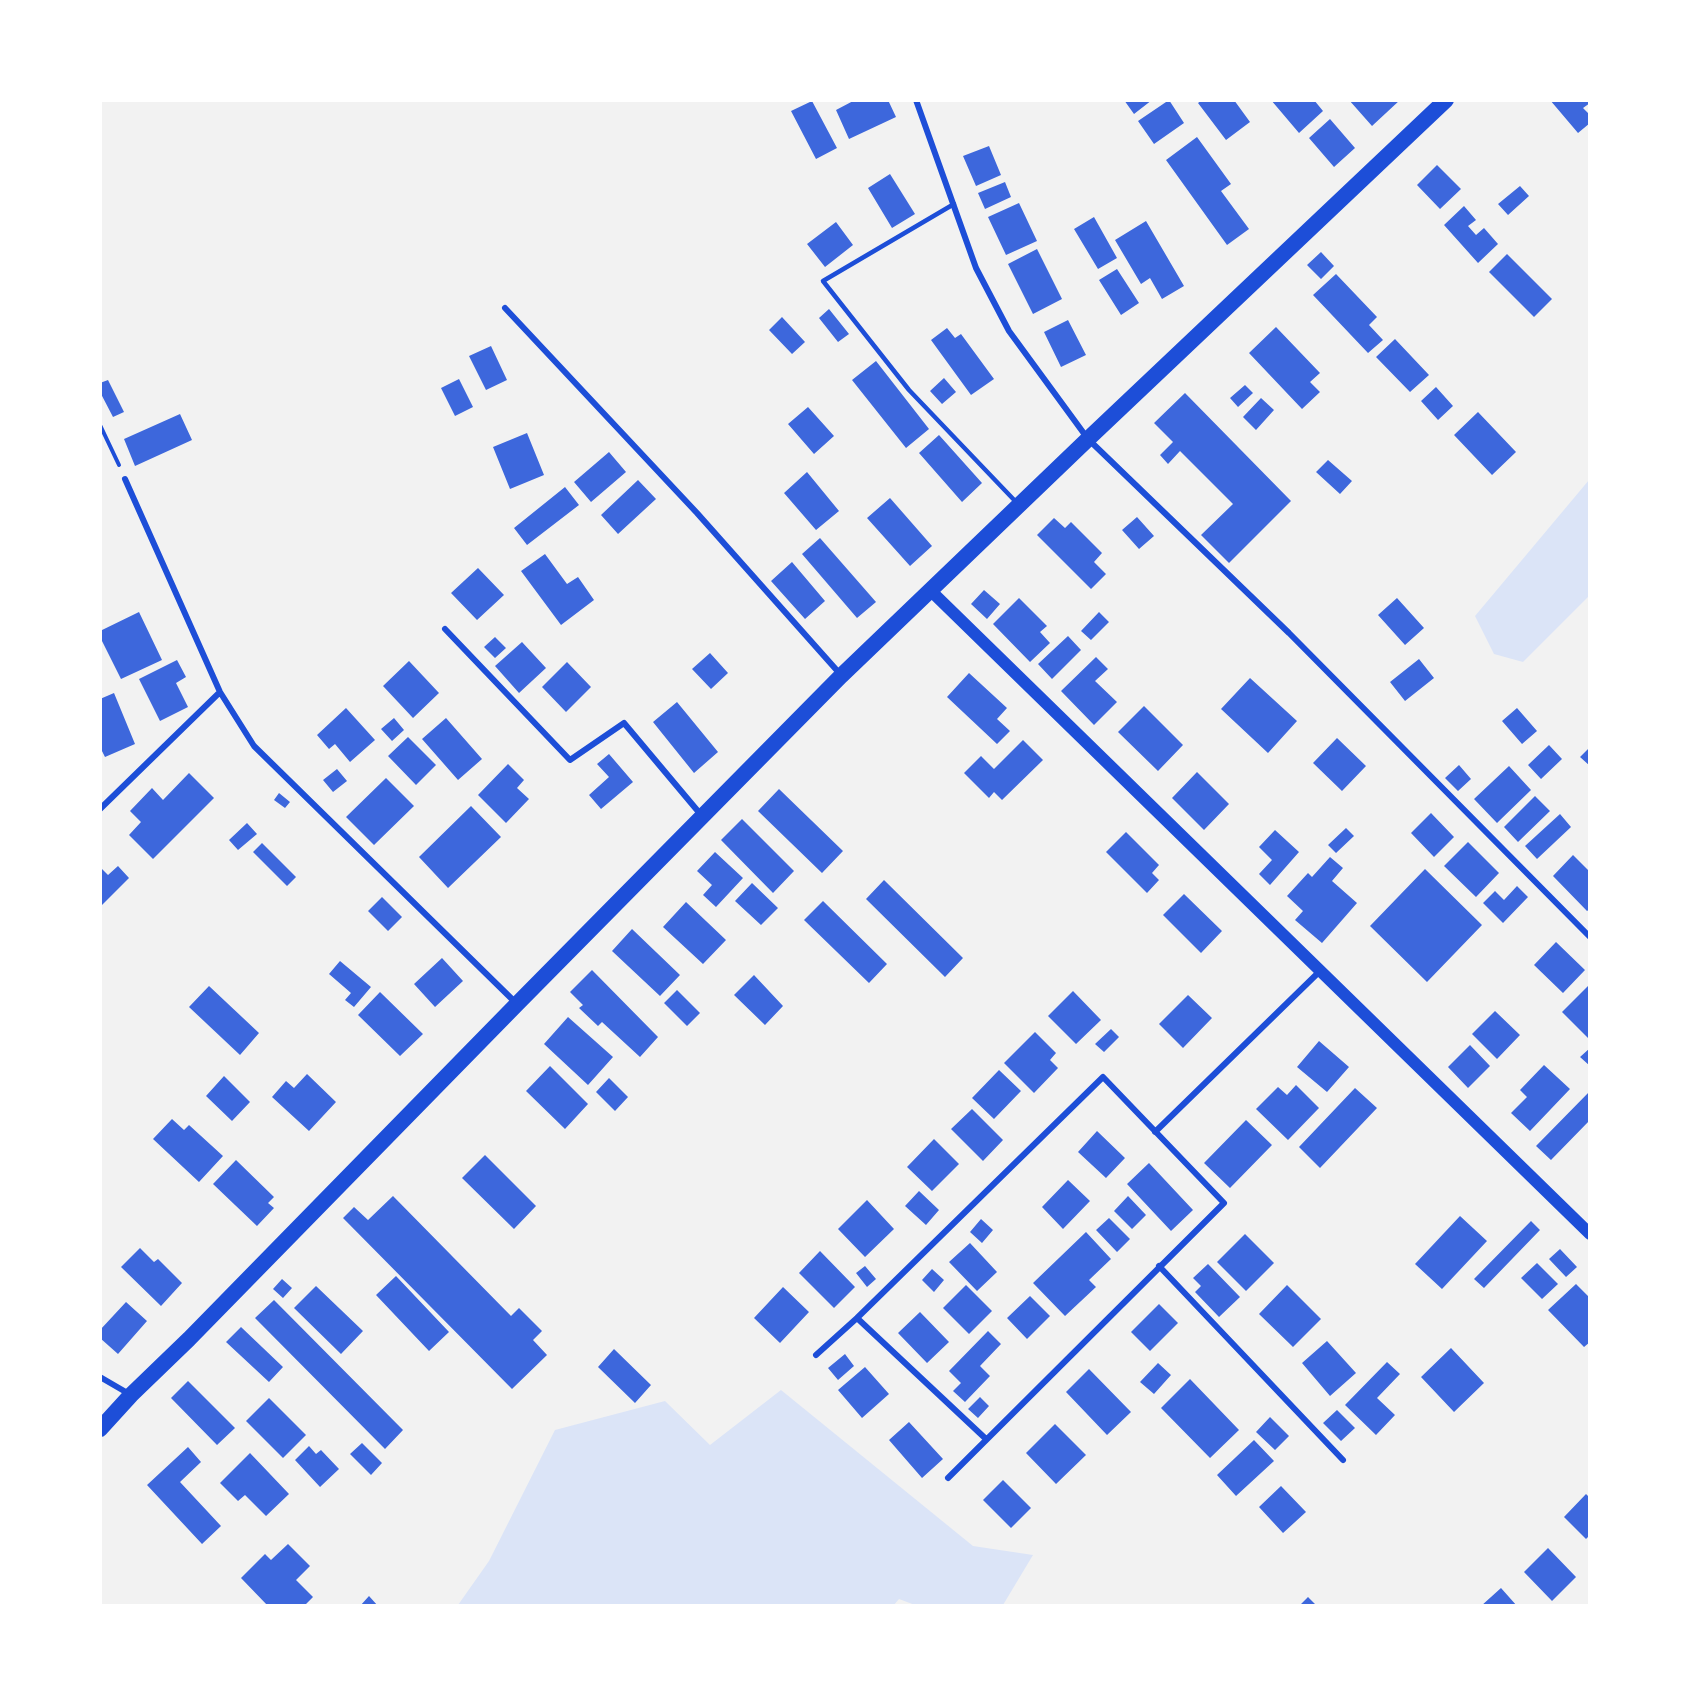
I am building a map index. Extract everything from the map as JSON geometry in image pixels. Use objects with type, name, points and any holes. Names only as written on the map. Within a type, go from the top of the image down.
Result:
[{"type":"highway","points":[[100,1429],[842,676],[1446,100]]},
{"type":"main road","points":[[930,590],[1590,1234]]},
{"type":"street","points":[[916,100],[976,267],[1009,331],[1088,439],[1289,633],[1590,937]]},
{"type":"street","points":[[506,308],[697,513],[842,676]]},
{"type":"street","points":[[125,479],[220,692],[254,746],[517,1004]]},
{"type":"street","points":[[445,629],[570,760],[624,723],[702,816]]},
{"type":"street","points":[[100,808],[220,692]]},
{"type":"street","points":[[1155,1132],[1320,970]]},
{"type":"street","points":[[816,1355],[857,1318],[1103,1077],[1224,1203],[948,1478]]},
{"type":"street","points":[[1159,1266],[1343,1460]]},
{"type":"street","points":[[857,1318],[986,1439]]},
{"type":"street","points":[[100,1377],[131,1395]]},
{"type":"lane","points":[[954,204],[823,281],[909,390],[1019,505]]},
{"type":"path","points":[[100,425],[125,479]]},
{"type":"shaded area","points":[[1589,480],[1589,596],[1523,662],[1494,654],[1475,616]]},
{"type":"shaded area","points":[[781,1390],[973,1546],[1033,1555],[1003,1605],[915,1605],[899,1599],[893,1606],[458,1605],[489,1561],[555,1430],[665,1401],[710,1445]]},
{"type":"building","points":[[855,100],[888,100],[896,117],[849,139],[836,110]]},
{"type":"building","points":[[1124,100],[1152,100],[1134,114]]},
{"type":"building","points":[[1169,100],[1184,123],[1154,144],[1138,121]]},
{"type":"building","points":[[1202,100],[1234,100],[1250,122],[1226,140],[1198,103]]},
{"type":"building","points":[[1271,100],[1314,100],[1323,111],[1299,133]]},
{"type":"building","points":[[1349,100],[1400,100],[1372,126]]},
{"type":"building","points":[[1550,100],[1590,100],[1590,103],[1583,108],[1590,115],[1590,123],[1578,133]]},
{"type":"building","points":[[812,101],[837,148],[816,159],[791,111]]},
{"type":"building","points":[[1330,119],[1355,148],[1334,167],[1309,138]]},
{"type":"building","points":[[1197,137],[1231,184],[1221,191],[1249,229],[1227,245],[1166,160]]},
{"type":"building","points":[[989,146],[1001,175],[976,186],[963,156]]},
{"type":"building","points":[[1437,165],[1461,189],[1440,209],[1417,185]]},
{"type":"building","points":[[890,174],[915,214],[892,228],[868,188]]},
{"type":"building","points":[[1005,182],[1011,197],[985,209],[978,193]]},
{"type":"building","points":[[1520,186],[1529,196],[1508,215],[1498,204]]},
{"type":"building","points":[[1019,203],[1037,241],[1006,255],[988,217]]},
{"type":"building","points":[[1464,206],[1476,220],[1468,226],[1476,235],[1484,228],[1498,244],[1478,263],[1444,225]]},
{"type":"building","points":[[1094,217],[1117,258],[1098,269],[1074,229]]},
{"type":"building","points":[[1146,221],[1184,286],[1162,299],[1150,278],[1141,284],[1115,240]]},
{"type":"building","points":[[836,222],[853,245],[825,267],[807,244]]},
{"type":"building","points":[[1037,249],[1062,299],[1033,314],[1008,264]]},
{"type":"building","points":[[1321,252],[1334,266],[1321,279],[1307,265]]},
{"type":"building","points":[[1507,254],[1552,299],[1534,317],[1489,272]]},
{"type":"building","points":[[1117,269],[1139,303],[1121,315],[1099,280]]},
{"type":"building","points":[[1336,274],[1377,317],[1369,325],[1383,340],[1368,353],[1313,295]]},
{"type":"building","points":[[829,309],[849,334],[838,342],[819,318]]},
{"type":"building","points":[[782,317],[805,342],[792,354],[769,330]]},
{"type":"building","points":[[1068,320],[1086,355],[1061,367],[1044,332]]},
{"type":"building","points":[[1276,327],[1320,373],[1310,382],[1320,392],[1302,409],[1249,353]]},
{"type":"building","points":[[947,328],[955,338],[961,334],[994,379],[971,395],[931,340]]},
{"type":"building","points":[[1395,339],[1429,375],[1410,392],[1376,357]]},
{"type":"building","points":[[491,346],[507,380],[486,390],[469,356]]},
{"type":"building","points":[[876,361],[929,429],[906,448],[852,380]]},
{"type":"building","points":[[944,378],[956,392],[942,404],[930,391]]},
{"type":"building","points":[[459,379],[473,407],[455,416],[441,388]]},
{"type":"building","points":[[108,380],[124,412],[113,417],[100,392],[100,383]]},
{"type":"building","points":[[1245,385],[1253,393],[1238,407],[1230,398]]},
{"type":"building","points":[[1436,387],[1453,406],[1438,420],[1421,401]]},
{"type":"building","points":[[1185,393],[1291,501],[1229,563],[1201,535],[1233,504],[1180,451],[1168,464],[1160,455],[1173,442],[1154,423]]},
{"type":"building","points":[[1261,398],[1274,410],[1256,430],[1243,417]]},
{"type":"building","points":[[808,407],[834,436],[814,454],[788,424]]},
{"type":"building","points":[[1478,412],[1516,452],[1492,475],[1454,435]]},
{"type":"building","points":[[180,414],[192,440],[135,466],[124,439]]},
{"type":"building","points":[[527,433],[544,475],[510,489],[493,447]]},
{"type":"building","points":[[939,435],[982,483],[962,502],[919,453]]},
{"type":"building","points":[[609,452],[626,472],[591,502],[574,482]]},
{"type":"building","points":[[1328,460],[1352,481],[1340,494],[1316,472]]},
{"type":"building","points":[[807,472],[839,511],[816,530],[784,493]]},
{"type":"building","points":[[638,480],[656,499],[618,534],[601,515]]},
{"type":"building","points":[[565,487],[579,505],[527,545],[514,528]]},
{"type":"building","points":[[890,498],[932,546],[910,566],[867,518]]},
{"type":"building","points":[[1137,517],[1154,536],[1139,549],[1122,530]]},
{"type":"building","points":[[1054,518],[1065,528],[1071,522],[1102,553],[1094,562],[1106,574],[1091,589],[1037,535]]},
{"type":"building","points":[[820,538],[876,602],[857,618],[802,554]]},
{"type":"building","points":[[545,554],[567,584],[578,577],[594,600],[561,625],[521,571]]},
{"type":"building","points":[[792,562],[825,601],[805,619],[771,581]]},
{"type":"building","points":[[478,568],[504,595],[477,620],[451,593]]},
{"type":"building","points":[[984,590],[1000,604],[987,619],[971,604]]},
{"type":"building","points":[[1019,598],[1047,626],[1040,632],[1050,643],[1030,662],[993,624]]},
{"type":"building","points":[[1397,598],[1424,628],[1405,645],[1378,615]]},
{"type":"building","points":[[139,612],[162,660],[121,679],[100,637],[100,631]]},
{"type":"building","points":[[1099,612],[1109,622],[1091,640],[1081,631]]},
{"type":"building","points":[[1068,636],[1081,650],[1052,679],[1038,664]]},
{"type":"building","points":[[495,637],[506,648],[495,658],[484,647]]},
{"type":"building","points":[[522,642],[546,668],[519,693],[495,666]]},
{"type":"building","points":[[710,653],[728,673],[711,689],[692,669]]},
{"type":"building","points":[[1096,657],[1108,669],[1095,681],[1117,702],[1094,725],[1061,691]]},
{"type":"building","points":[[1419,659],[1434,678],[1405,701],[1390,682]]},
{"type":"building","points":[[177,660],[186,677],[176,683],[188,707],[160,721],[139,679]]},
{"type":"building","points":[[409,661],[439,693],[413,718],[383,686]]},
{"type":"building","points":[[567,662],[591,687],[566,712],[542,687]]},
{"type":"building","points":[[969,673],[1007,708],[997,719],[1010,731],[997,744],[947,697]]},
{"type":"building","points":[[1250,678],[1297,721],[1268,753],[1221,709]]},
{"type":"building","points":[[114,693],[135,744],[105,757],[100,747],[100,699]]},
{"type":"building","points":[[677,702],[718,752],[694,773],[653,722]]},
{"type":"building","points":[[1144,706],[1183,745],[1158,771],[1118,732]]},
{"type":"building","points":[[346,708],[375,740],[350,762],[335,744],[329,749],[317,735]]},
{"type":"building","points":[[1517,708],[1537,731],[1522,744],[1502,721]]},
{"type":"building","points":[[394,718],[404,730],[392,741],[381,729]]},
{"type":"building","points":[[446,718],[482,759],[458,780],[422,739]]},
{"type":"building","points":[[408,737],[436,765],[416,785],[388,756]]},
{"type":"building","points":[[1337,738],[1366,766],[1342,791],[1313,763]]},
{"type":"building","points":[[1023,740],[1043,760],[1002,800],[994,792],[989,798],[964,773],[981,756],[994,769]]},
{"type":"building","points":[[1549,745],[1562,759],[1541,779],[1528,765]]},
{"type":"building","points":[[1590,747],[1590,766],[1580,757]]},
{"type":"building","points":[[609,754],[633,782],[601,809],[589,795],[609,777],[597,764]]},
{"type":"building","points":[[508,764],[524,780],[517,788],[529,799],[506,823],[478,795]]},
{"type":"building","points":[[1459,765],[1471,779],[1458,791],[1445,778]]},
{"type":"building","points":[[1509,766],[1531,790],[1497,823],[1474,799]]},
{"type":"building","points":[[337,769],[347,781],[333,792],[323,780]]},
{"type":"building","points":[[1197,772],[1229,804],[1204,830],[1172,798]]},
{"type":"building","points":[[189,773],[214,798],[153,859],[129,835],[141,822],[130,811],[152,788],[163,800]]},
{"type":"building","points":[[386,778],[414,806],[374,845],[346,817]]},
{"type":"building","points":[[779,789],[843,851],[822,873],[758,811]]},
{"type":"building","points":[[279,793],[290,802],[285,808],[274,800]]},
{"type":"building","points":[[1535,796],[1550,811],[1518,842],[1504,827]]},
{"type":"building","points":[[471,806],[501,837],[448,888],[419,857]]},
{"type":"building","points":[[1431,813],[1454,837],[1434,857],[1411,833]]},
{"type":"building","points":[[1560,814],[1571,827],[1537,859],[1525,846]]},
{"type":"building","points":[[742,819],[794,871],[773,893],[721,840]]},
{"type":"building","points":[[247,823],[257,834],[238,850],[229,840]]},
{"type":"building","points":[[1346,828],[1354,836],[1336,853],[1328,845]]},
{"type":"building","points":[[1275,830],[1299,852],[1270,885],[1259,874],[1272,860],[1259,847]]},
{"type":"building","points":[[1126,832],[1159,865],[1152,873],[1159,880],[1147,893],[1106,852]]},
{"type":"building","points":[[1468,842],[1499,873],[1476,897],[1444,866]]},
{"type":"building","points":[[262,843],[296,877],[287,886],[253,852]]},
{"type":"building","points":[[715,852],[743,878],[716,907],[703,895],[712,885],[697,871]]},
{"type":"building","points":[[1573,855],[1590,872],[1590,909],[1587,911],[1553,876]]},
{"type":"building","points":[[1330,857],[1343,868],[1332,881],[1357,903],[1322,943],[1295,920],[1303,911],[1287,896],[1308,873],[1312,877]]},
{"type":"building","points":[[118,866],[129,878],[102,905],[100,903],[100,867],[108,875]]},
{"type":"building","points":[[1425,869],[1482,925],[1427,982],[1370,926]]},
{"type":"building","points":[[884,880],[963,958],[945,977],[866,899]]},
{"type":"building","points":[[752,883],[778,908],[761,925],[735,901]]},
{"type":"building","points":[[1517,886],[1528,897],[1503,923],[1483,903],[1495,891],[1504,900]]},
{"type":"building","points":[[1184,894],[1222,931],[1201,953],[1163,915]]},
{"type":"building","points":[[382,897],[402,917],[388,931],[368,911]]},
{"type":"building","points":[[823,901],[887,964],[869,983],[804,920]]},
{"type":"building","points":[[686,902],[726,940],[703,964],[663,927]]},
{"type":"building","points":[[632,929],[680,975],[660,996],[612,951]]},
{"type":"building","points":[[1556,942],[1585,970],[1563,993],[1534,965]]},
{"type":"building","points":[[442,958],[463,981],[435,1007],[414,984]]},
{"type":"building","points":[[340,961],[371,987],[354,1007],[345,1000],[351,993],[329,974]]},
{"type":"building","points":[[592,970],[658,1037],[640,1057],[602,1022],[598,1026],[579,1008],[583,1005],[570,992]]},
{"type":"building","points":[[754,975],[783,1006],[765,1025],[734,995]]},
{"type":"building","points":[[1590,984],[1590,1040],[1562,1012]]},
{"type":"building","points":[[209,986],[259,1033],[240,1055],[189,1007]]},
{"type":"building","points":[[677,990],[700,1013],[687,1026],[664,1003]]},
{"type":"building","points":[[1073,991],[1101,1020],[1076,1044],[1048,1016]]},
{"type":"building","points":[[380,992],[423,1034],[400,1056],[358,1015]]},
{"type":"building","points":[[1188,995],[1212,1018],[1183,1048],[1159,1024]]},
{"type":"building","points":[[1495,1011],[1520,1035],[1497,1059],[1472,1034]]},
{"type":"building","points":[[568,1017],[613,1057],[588,1085],[544,1044]]},
{"type":"building","points":[[1111,1029],[1119,1037],[1104,1052],[1095,1044]]},
{"type":"building","points":[[1035,1032],[1056,1053],[1050,1060],[1058,1068],[1034,1093],[1004,1063]]},
{"type":"building","points":[[1319,1041],[1349,1067],[1327,1092],[1297,1067]]},
{"type":"building","points":[[1470,1045],[1490,1066],[1468,1088],[1448,1067]]},
{"type":"building","points":[[1590,1048],[1590,1066],[1580,1057]]},
{"type":"building","points":[[1544,1065],[1570,1089],[1530,1131],[1511,1113],[1527,1097],[1520,1090]]},
{"type":"building","points":[[550,1066],[588,1104],[565,1129],[526,1091]]},
{"type":"building","points":[[999,1070],[1021,1091],[994,1119],[972,1098]]},
{"type":"building","points":[[307,1074],[336,1102],[309,1131],[272,1097],[286,1081],[294,1088]]},
{"type":"building","points":[[224,1076],[250,1102],[232,1121],[206,1096]]},
{"type":"building","points":[[609,1078],[628,1097],[615,1111],[596,1092]]},
{"type":"building","points":[[1296,1085],[1319,1108],[1288,1140],[1256,1109],[1278,1087],[1287,1095]]},
{"type":"building","points":[[1355,1088],[1377,1108],[1320,1168],[1299,1147]]},
{"type":"building","points":[[1590,1091],[1590,1120],[1551,1160],[1536,1146]]},
{"type":"building","points":[[972,1109],[1003,1140],[983,1161],[951,1129]]},
{"type":"building","points":[[172,1119],[184,1130],[189,1125],[223,1156],[199,1182],[153,1139]]},
{"type":"building","points":[[1246,1120],[1272,1145],[1230,1188],[1204,1163]]},
{"type":"building","points":[[1097,1131],[1125,1158],[1106,1178],[1078,1152]]},
{"type":"building","points":[[934,1139],[959,1164],[932,1191],[907,1167]]},
{"type":"building","points":[[485,1155],[536,1206],[514,1229],[462,1178]]},
{"type":"building","points":[[236,1160],[274,1197],[268,1203],[274,1208],[257,1226],[213,1184]]},
{"type":"building","points":[[1149,1163],[1193,1210],[1171,1231],[1127,1184]]},
{"type":"building","points":[[1068,1180],[1090,1201],[1063,1229],[1042,1207]]},
{"type":"building","points":[[919,1191],[939,1210],[926,1225],[905,1206]]},
{"type":"building","points":[[393,1196],[511,1316],[519,1308],[542,1331],[533,1340],[547,1355],[512,1389],[343,1218],[354,1207],[368,1220]]},
{"type":"building","points":[[1128,1196],[1146,1215],[1132,1229],[1114,1211]]},
{"type":"building","points":[[867,1200],[894,1229],[865,1257],[838,1229]]},
{"type":"building","points":[[1460,1216],[1487,1241],[1442,1289],[1415,1264]]},
{"type":"building","points":[[1109,1218],[1130,1239],[1117,1252],[1096,1230]]},
{"type":"building","points":[[981,1219],[993,1230],[982,1243],[970,1232]]},
{"type":"building","points":[[1531,1221],[1540,1230],[1484,1288],[1474,1279]]},
{"type":"building","points":[[1086,1232],[1111,1259],[1089,1280],[1096,1287],[1065,1316],[1033,1283]]},
{"type":"building","points":[[1245,1234],[1274,1263],[1246,1291],[1217,1262]]},
{"type":"building","points":[[970,1243],[997,1272],[977,1291],[949,1262]]},
{"type":"building","points":[[140,1248],[154,1262],[158,1259],[182,1283],[161,1306],[121,1267]]},
{"type":"building","points":[[1560,1249],[1577,1267],[1566,1277],[1549,1259]]},
{"type":"building","points":[[820,1251],[855,1287],[834,1308],[799,1273]]},
{"type":"building","points":[[1537,1263],[1558,1284],[1542,1299],[1521,1278]]},
{"type":"building","points":[[1208,1264],[1240,1297],[1219,1317],[1195,1292],[1201,1286],[1193,1278]]},
{"type":"building","points":[[865,1266],[876,1279],[867,1287],[856,1273]]},
{"type":"building","points":[[932,1269],[944,1280],[934,1292],[922,1280]]},
{"type":"building","points":[[396,1276],[449,1332],[429,1351],[376,1295]]},
{"type":"building","points":[[282,1279],[292,1288],[283,1298],[273,1289]]},
{"type":"building","points":[[1576,1284],[1590,1298],[1590,1342],[1584,1347],[1548,1310]]},
{"type":"building","points":[[966,1285],[992,1311],[969,1334],[943,1308]]},
{"type":"building","points":[[1287,1285],[1321,1319],[1293,1347],[1259,1314]]},
{"type":"building","points":[[316,1286],[363,1331],[341,1354],[294,1308]]},
{"type":"building","points":[[783,1287],[809,1312],[780,1343],[754,1318]]},
{"type":"building","points":[[1030,1296],[1050,1316],[1027,1339],[1007,1318]]},
{"type":"building","points":[[274,1300],[403,1430],[385,1449],[255,1318]]},
{"type":"building","points":[[126,1302],[147,1321],[118,1354],[100,1338],[100,1330]]},
{"type":"building","points":[[1159,1304],[1178,1323],[1150,1351],[1131,1332]]},
{"type":"building","points":[[920,1312],[949,1342],[927,1363],[898,1333]]},
{"type":"building","points":[[241,1327],[283,1367],[269,1382],[226,1342]]},
{"type":"building","points":[[988,1331],[1001,1344],[980,1366],[990,1376],[965,1402],[953,1391],[961,1383],[949,1371]]},
{"type":"building","points":[[1327,1341],[1356,1373],[1330,1396],[1302,1363]]},
{"type":"building","points":[[1451,1348],[1484,1383],[1454,1412],[1421,1377]]},
{"type":"building","points":[[614,1349],[651,1385],[635,1403],[598,1367]]},
{"type":"building","points":[[845,1354],[854,1366],[838,1380],[828,1368]]},
{"type":"building","points":[[1387,1362],[1400,1374],[1377,1398],[1395,1415],[1376,1435],[1345,1405]]},
{"type":"building","points":[[1158,1363],[1171,1375],[1154,1394],[1140,1382]]},
{"type":"building","points":[[865,1367],[889,1394],[862,1418],[838,1390]]},
{"type":"building","points":[[1089,1369],[1131,1412],[1107,1435],[1066,1392]]},
{"type":"building","points":[[1190,1379],[1239,1430],[1210,1458],[1161,1408]]},
{"type":"building","points":[[188,1381],[235,1428],[217,1445],[171,1398]]},
{"type":"building","points":[[980,1397],[989,1406],[978,1418],[968,1409]]},
{"type":"building","points":[[269,1398],[306,1435],[283,1458],[246,1421]]},
{"type":"building","points":[[1337,1410],[1355,1428],[1341,1441],[1323,1423]]},
{"type":"building","points":[[1270,1417],[1289,1436],[1275,1450],[1256,1432]]},
{"type":"building","points":[[909,1422],[943,1459],[922,1478],[889,1440]]},
{"type":"building","points":[[1055,1424],[1086,1455],[1056,1484],[1026,1453]]},
{"type":"building","points":[[1254,1440],[1274,1461],[1236,1496],[1217,1475]]},
{"type":"building","points":[[362,1443],[382,1463],[371,1475],[350,1454]]},
{"type":"building","points":[[309,1446],[316,1454],[321,1450],[339,1469],[320,1487],[295,1460]]},
{"type":"building","points":[[188,1447],[201,1462],[180,1482],[221,1526],[202,1544],[147,1485]]},
{"type":"building","points":[[250,1453],[289,1494],[266,1516],[245,1495],[238,1501],[220,1483]]},
{"type":"building","points":[[1003,1480],[1031,1508],[1011,1528],[983,1500]]},
{"type":"building","points":[[1281,1486],[1306,1512],[1283,1533],[1259,1507]]},
{"type":"building","points":[[1586,1494],[1590,1498],[1590,1535],[1586,1539],[1564,1517]]},
{"type":"building","points":[[288,1544],[310,1566],[296,1580],[313,1597],[304,1606],[268,1606],[241,1578],[265,1554],[271,1560]]},
{"type":"building","points":[[1548,1548],[1576,1577],[1552,1601],[1524,1572]]},
{"type":"building","points":[[1501,1588],[1517,1606],[1481,1606]]},
{"type":"building","points":[[369,1596],[378,1606],[360,1606]]},
{"type":"building","points":[[1308,1597],[1317,1606],[1299,1606]]}]
